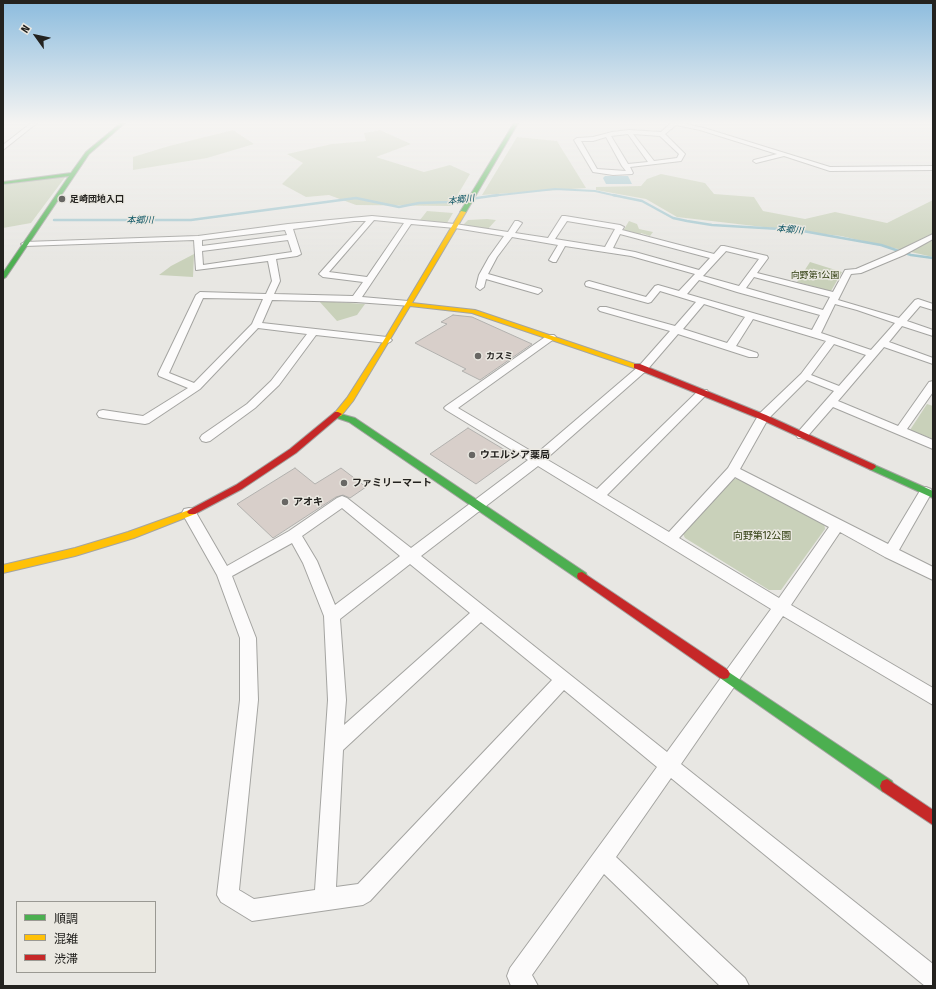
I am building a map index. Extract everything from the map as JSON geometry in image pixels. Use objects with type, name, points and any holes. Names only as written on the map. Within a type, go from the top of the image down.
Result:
[{"type":"street","points":[[3,277],[76,169]]},
{"type":"street","points":[[3,569],[75,552],[131,535],[189,512],[239,487],[293,451],[320,430],[337,415],[350,399],[489,169]]},
{"type":"street","points":[[594,169],[595,171],[613,174],[630,173],[628,169]]},
{"type":"street","points":[[3,184],[73,174]]},
{"type":"street","points":[[25,244],[198,238],[354,219],[372,218],[409,221],[455,226],[632,254],[699,275],[740,290],[826,314]]},
{"type":"street","points":[[369,280],[323,274],[372,218]]},
{"type":"street","points":[[550,241],[565,218],[620,227],[608,250]]},
{"type":"street","points":[[356,299],[409,221]]},
{"type":"street","points":[[480,287],[483,275],[509,234],[518,223]]},
{"type":"street","points":[[198,238],[199,268],[296,254],[288,226]]},
{"type":"street","points":[[618,231],[715,257]]},
{"type":"street","points":[[815,334],[848,272],[858,271],[903,252],[933,236]]},
{"type":"street","points":[[198,249],[291,237]]},
{"type":"street","points":[[553,260],[563,243]]},
{"type":"street","points":[[681,295],[724,248],[764,258],[740,290]]},
{"type":"street","points":[[103,414],[145,420],[196,387],[256,325],[276,280],[272,258]]},
{"type":"street","points":[[753,274],[834,298],[933,333]]},
{"type":"street","points":[[483,275],[538,291]]},
{"type":"street","points":[[590,284],[648,300],[658,288],[832,339],[873,354]]},
{"type":"street","points":[[196,387],[163,374],[200,295],[356,299],[473,311],[643,368],[762,417],[930,493],[890,553]]},
{"type":"street","points":[[332,616],[537,460],[643,368],[702,301]]},
{"type":"street","points":[[802,435],[918,302],[933,307]]},
{"type":"street","points":[[603,309],[677,330],[753,355]]},
{"type":"street","points":[[730,347],[751,316]]},
{"type":"street","points":[[256,325],[387,340]]},
{"type":"street","points":[[206,438],[251,406],[275,383],[313,332]]},
{"type":"street","points":[[551,337],[450,408],[933,697]]},
{"type":"street","points":[[670,539],[733,471],[762,417],[805,376],[832,339]]},
{"type":"street","points":[[883,343],[933,361]]},
{"type":"street","points":[[805,376],[842,390]]},
{"type":"street","points":[[900,431],[933,384]]},
{"type":"street","points":[[598,496],[703,392]]},
{"type":"street","points":[[832,402],[933,445]]},
{"type":"street","points":[[337,415],[352,420],[478,505],[933,818]]},
{"type":"street","points":[[733,471],[837,526],[933,574]]},
{"type":"street","points":[[224,574],[294,536],[342,501],[933,978]]},
{"type":"street","points":[[189,512],[224,574],[248,638],[249,700],[228,895],[252,910],[363,894],[563,680]]},
{"type":"street","points":[[526,986],[518,976],[603,859],[837,526]]},
{"type":"street","points":[[294,536],[310,561],[332,616],[337,700],[325,899]]},
{"type":"street","points":[[335,745],[480,613]]},
{"type":"street","points":[[603,859],[737,986]]},
{"type":"green space","points":[[297,169],[415,169],[424,172],[435,169],[459,169],[470,174],[451,206],[356,205],[329,195],[306,197],[282,184]]},
{"type":"green space","points":[[498,169],[574,169],[586,188],[482,195]]},
{"type":"green space","points":[[661,174],[705,183],[714,194],[754,197],[763,211],[805,219],[835,212],[887,223],[933,200],[933,257],[841,236],[677,217],[646,199],[596,190],[596,187],[641,186],[647,179]]},
{"type":"green space","points":[[66,176],[31,223],[3,228],[3,185]]},
{"type":"green space","points":[[427,211],[453,213],[447,223],[420,220]]},
{"type":"green space","points":[[468,220],[496,220],[488,229],[463,225]]},
{"type":"green space","points":[[629,221],[637,224],[639,229],[653,232],[650,236],[641,233],[640,235],[623,231]]},
{"type":"green space","points":[[194,254],[193,277],[159,275],[171,266]]},
{"type":"green space","name":"向野第1公園","points":[[810,262],[842,272],[831,291],[797,282]]},
{"type":"green space","points":[[319,301],[365,304],[357,315],[337,321]]},
{"type":"green space","points":[[927,404],[933,406],[933,439],[910,430]]},
{"type":"green space","name":"向野第12公園","points":[[733,479],[742,479],[824,522],[825,529],[781,590],[769,590],[685,538],[682,532]]},
{"type":"water","points":[[605,176],[628,176],[632,184],[606,184],[603,178]]},
{"type":"building","name":"カスミ","points":[[453,315],[472,317],[532,344],[480,380],[462,371],[466,369],[415,343],[447,324],[441,322]]},
{"type":"building","name":"ウエルシア薬局","points":[[468,428],[515,456],[476,484],[430,454]]},
{"type":"building","name":"アオキ","points":[[295,468],[315,484],[341,468],[366,487],[350,498],[343,495],[336,497],[273,538],[237,504]]},
{"type":"waterway","name":"本郷川","points":[[491,196],[555,189],[595,191],[617,196]]},
{"type":"waterway","name":"本郷川","points":[[491,196],[498,195]]},
{"type":"waterway","name":"本郷川","points":[[613,195],[642,201],[673,218],[687,221],[712,225],[797,230],[881,245],[911,255],[933,258]]},
{"type":"waterway","name":"本郷川","points":[[54,220],[191,220],[356,198],[399,207],[419,203],[449,202],[491,196]]},
{"type":"traffic: fast","points":[[3,277],[76,169]]},
{"type":"traffic: fast","points":[[463,212],[489,169]]},
{"type":"traffic: fast","points":[[3,183],[73,174]]},
{"type":"traffic: fast","points":[[337,415],[352,420],[582,576]]},
{"type":"traffic: fast","points":[[872,467],[933,495]]},
{"type":"traffic: fast","points":[[724,674],[887,786]]},
{"type":"traffic: slow","points":[[338,414],[350,399],[387,340],[463,212]]},
{"type":"traffic: slow","points":[[408,304],[473,311],[637,366]]},
{"type":"traffic: slow","points":[[3,569],[75,552],[131,535],[192,512]]},
{"type":"traffic: jam","points":[[637,366],[763,417],[872,467]]},
{"type":"traffic: jam","points":[[192,512],[239,487],[293,451],[338,414]]},
{"type":"traffic: jam","points":[[582,576],[724,674]]},
{"type":"traffic: jam","points":[[887,786],[933,818]]},
{"type":"place","name":"足崎団地入口","points":[[62,199]]},
{"type":"place","name":"カスミ","points":[[478,356]]},
{"type":"place","name":"ウエルシア薬局","points":[[472,455]]},
{"type":"place","name":"ファミリーマート","points":[[344,483]]},
{"type":"place","name":"アオキ","points":[[285,502]]}]
